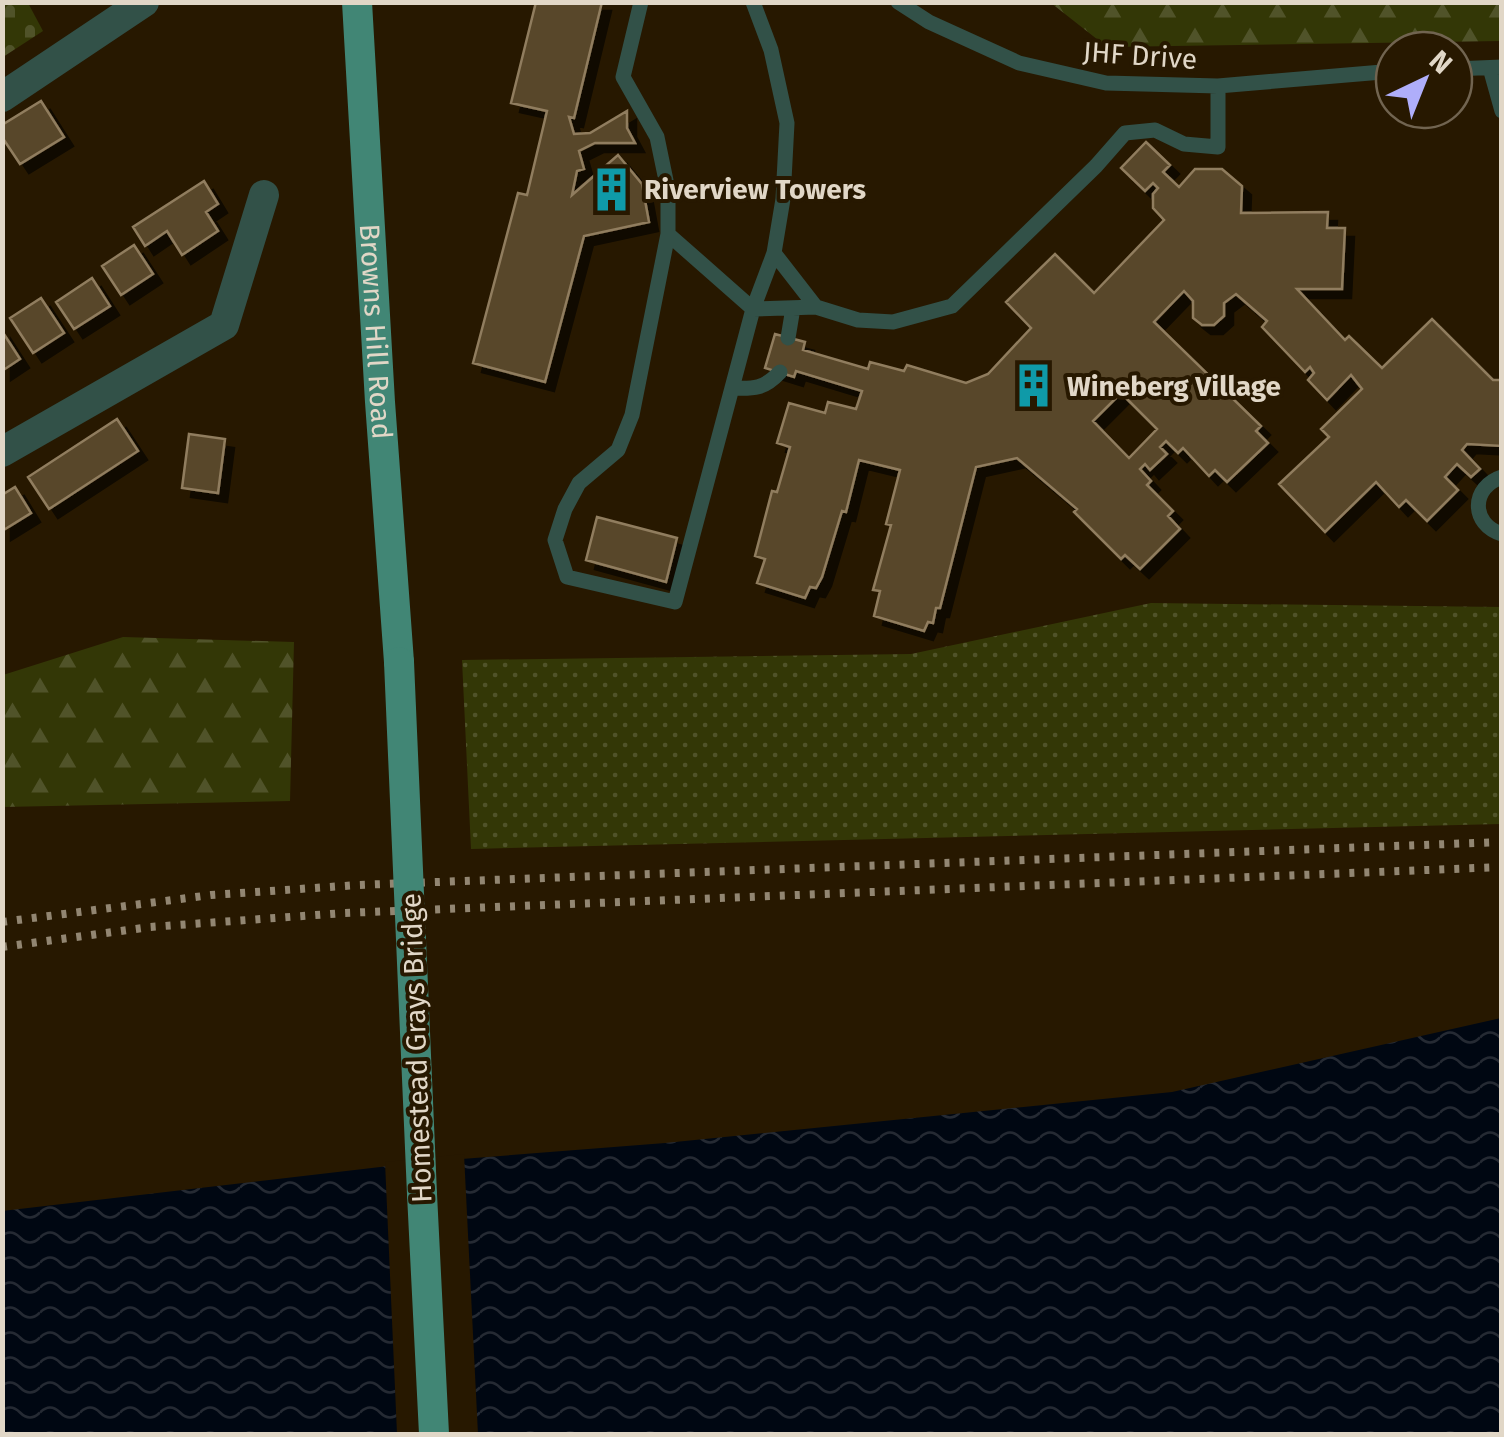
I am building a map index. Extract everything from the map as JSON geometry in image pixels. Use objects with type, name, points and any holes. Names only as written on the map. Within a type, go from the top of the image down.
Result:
[{"type":"main road","name":"Browns Hill Road","points":[[357,2],[399,662]]},
{"type":"main road","name":"Homestead Grays Bridge","points":[[399,662],[434,1434]]},
{"type":"street","points":[[2,97],[144,2]]},
{"type":"street","points":[[2,452],[224,325],[264,195]]},
{"type":"lane","points":[[641,2],[624,77],[656,137],[668,190],[668,234],[632,415],[618,450],[579,483],[555,540],[567,577],[674,602],[753,309],[774,254],[783,198],[787,123],[771,50],[752,2]]},
{"type":"lane","name":"JHF Drive","points":[[898,2],[929,22],[1019,63],[1106,83],[1218,86],[1374,73]]},
{"type":"lane","points":[[1496,68],[1502,111]]},
{"type":"lane","points":[[668,234],[753,309],[816,307],[858,320],[893,322],[952,306],[1083,179],[1125,132],[1154,130],[1184,144],[1218,147],[1218,86]]},
{"type":"lane","points":[[774,254],[816,307]]},
{"type":"lane","points":[[788,338],[793,308]]},
{"type":"lane","points":[[732,388],[757,389],[768,385],[780,372]]},
{"type":"lane","points":[[1502,477],[1485,485],[1478,496],[1477,510],[1482,522],[1502,534]]},
{"type":"green space","points":[[3,2],[28,3],[43,31],[3,57]]},
{"type":"green space","points":[[1051,3],[1501,3],[1501,41],[1474,41],[1474,30],[1374,30],[1374,43],[1107,47]]},
{"type":"green space","points":[[1151,603],[1501,607],[1501,824],[471,849],[462,660],[911,654]]},
{"type":"green space","points":[[123,637],[294,642],[290,801],[3,807],[3,675]]},
{"type":"water","points":[[1501,1018],[1501,1434],[3,1434],[2,1211],[423,1162],[665,1143],[1172,1092]]},
{"type":"pier","points":[[464,1154],[478,1434],[397,1434],[385,1162]]},
{"type":"building","name":"Riverview Towers","points":[[536,2],[602,2],[574,118],[569,117],[574,134],[590,133],[627,111],[627,128],[635,143],[595,143],[579,151],[584,169],[577,171],[572,195],[618,155],[642,184],[649,222],[584,236],[545,382],[473,363],[518,193],[527,195],[547,111],[511,103]]},
{"type":"building","points":[[41,101],[64,137],[20,164],[2,137],[2,125]]},
{"type":"building","name":"Wineberg Village","points":[[1146,142],[1170,165],[1163,172],[1179,187],[1195,169],[1222,169],[1242,186],[1241,213],[1328,212],[1327,228],[1345,228],[1342,289],[1297,289],[1345,340],[1349,336],[1382,368],[1432,319],[1493,380],[1502,380],[1502,446],[1467,444],[1462,450],[1480,469],[1471,477],[1457,464],[1445,477],[1458,490],[1427,521],[1406,500],[1399,507],[1376,482],[1325,532],[1279,484],[1329,437],[1321,429],[1362,389],[1351,375],[1327,400],[1308,380],[1314,373],[1310,367],[1305,372],[1262,327],[1267,321],[1236,294],[1224,303],[1224,316],[1214,325],[1202,325],[1193,318],[1193,301],[1184,291],[1154,322],[1261,426],[1256,431],[1268,443],[1227,482],[1215,470],[1209,476],[1183,448],[1178,453],[1166,441],[1160,447],[1167,454],[1150,470],[1145,464],[1140,469],[1151,481],[1147,485],[1173,511],[1168,516],[1180,529],[1140,569],[1125,555],[1121,559],[1074,512],[1077,509],[1017,458],[976,467],[933,623],[928,622],[924,631],[874,616],[880,591],[873,590],[891,525],[886,524],[900,470],[859,460],[846,512],[842,511],[816,588],[810,587],[805,598],[757,583],[765,559],[755,556],[772,491],[777,492],[790,447],[777,443],[789,403],[825,413],[828,402],[856,409],[862,391],[796,371],[794,377],[765,368],[775,334],[805,342],[803,350],[868,369],[870,362],[904,371],[907,365],[966,383],[988,374],[1031,328],[1006,302],[1055,254],[1094,293],[1164,220],[1153,208],[1153,194],[1158,188],[1153,183],[1145,191],[1121,168]],"holes":[[[1121,393],[1157,429],[1129,458],[1093,421]]]},
{"type":"building","points":[[204,181],[218,204],[206,212],[218,231],[182,255],[167,231],[145,246],[133,227]]},
{"type":"building","points":[[134,245],[153,274],[121,295],[102,266]]},
{"type":"building","points":[[92,278],[110,306],[74,329],[56,302]]},
{"type":"building","points":[[41,298],[64,333],[33,353],[10,318]]},
{"type":"building","points":[[2,331],[20,359],[2,371]]},
{"type":"building","points":[[117,419],[138,451],[49,509],[28,477]]},
{"type":"building","points":[[189,434],[225,439],[218,493],[182,488]]},
{"type":"building","points":[[15,487],[31,513],[2,531],[2,495]]},
{"type":"building","points":[[597,517],[677,538],[666,582],[586,560]]},
{"type":"railway","points":[[2,922],[211,895],[358,885],[1502,842]]},
{"type":"railway","points":[[2,947],[150,927],[344,913],[1502,867]]},
{"type":"place","name":"Riverview Towers","points":[[611,189]]},
{"type":"place","name":"Wineberg Village","points":[[1034,386]]}]
